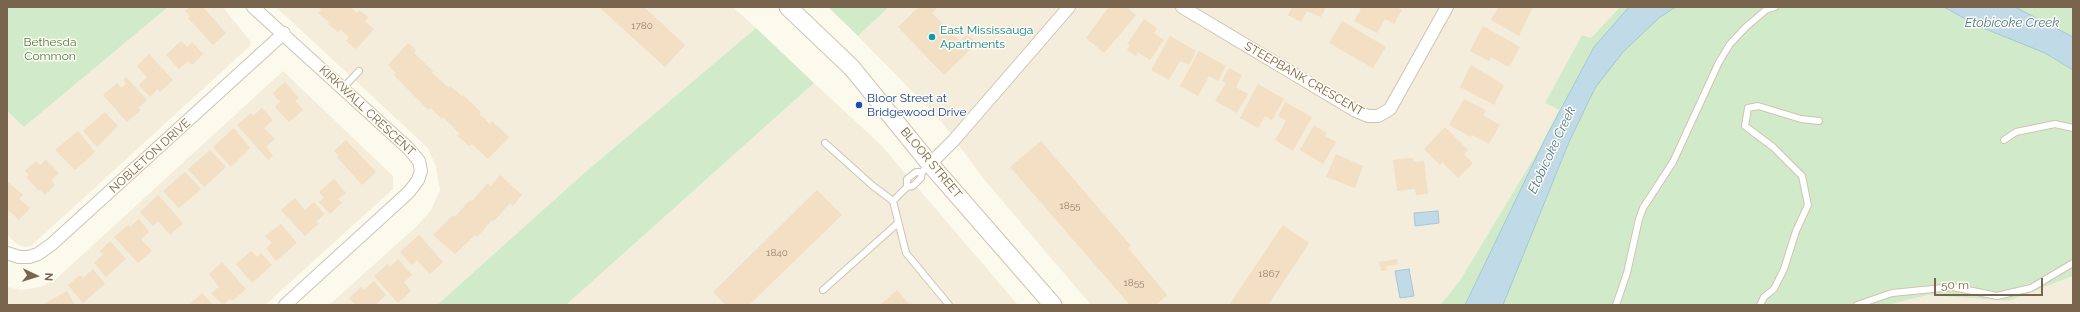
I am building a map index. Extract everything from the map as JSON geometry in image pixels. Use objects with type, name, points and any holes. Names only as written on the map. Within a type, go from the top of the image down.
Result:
[{"type":"main road","name":"BLOOR STREET","points":[[788,7],[852,68],[926,168],[1053,305]]},
{"type":"street","name":"KIRKWALL CRESCENT","points":[[253,7],[284,33],[419,161],[420,175],[416,184],[409,192],[285,305]]},
{"type":"street","points":[[926,168],[954,140],[1069,7]]},
{"type":"street","name":"STEEPBANK CRESCENT","points":[[1182,7],[1356,111],[1368,116],[1378,116],[1390,109],[1448,7]]},
{"type":"street","name":"NOBLETON DRIVE","points":[[7,253],[14,256],[29,257],[38,254],[52,244],[284,33]]},
{"type":"lane","points":[[1616,305],[1627,272],[1638,219],[1673,162],[1719,62],[1730,44],[1746,27],[1766,10],[1775,7]]},
{"type":"lane","points":[[343,88],[359,71]]},
{"type":"lane","points":[[1760,305],[1764,296],[1774,289],[1796,231],[1808,205],[1802,176],[1773,147],[1745,126],[1748,108],[1758,106],[1801,119],[1819,121]]},
{"type":"lane","points":[[2004,140],[2016,132],[2055,124],[2073,128]]},
{"type":"lane","points":[[825,143],[893,201],[906,253],[949,305]]},
{"type":"lane","points":[[893,201],[907,187],[907,179],[916,172],[926,168]]},
{"type":"lane","points":[[823,290],[898,223]]},
{"type":"lane","points":[[1857,305],[1892,293],[1954,287],[1997,296],[2031,288],[2073,263]]},
{"type":"shaded area","points":[[168,7],[223,7],[251,42],[250,46],[31,246],[24,247],[17,244],[7,235],[7,111],[24,127]]},
{"type":"shaded area","points":[[276,7],[733,7],[756,28],[583,174],[437,305],[329,305],[416,227],[431,210],[440,190],[436,167],[428,148]]},
{"type":"shaded area","points":[[889,7],[1620,7],[1591,38],[1582,35],[1546,103],[1560,109],[1541,146],[1459,282],[1440,305],[1091,305],[982,177],[941,121],[858,36]]},
{"type":"shaded area","points":[[283,71],[393,176],[393,189],[265,305],[7,305],[7,287],[21,290],[41,287],[56,279]]},
{"type":"shaded area","points":[[814,83],[880,144],[1018,305],[566,305]]},
{"type":"shaded area","points":[[2073,276],[2073,305],[1888,305],[1928,295],[2009,301]]},
{"type":"green space","name":"Bethesda Common","points":[[7,7],[168,7],[24,127],[7,111]]},
{"type":"green space","points":[[828,7],[889,7],[858,36]]},
{"type":"green space","points":[[1620,7],[2073,7],[2073,276],[2009,301],[1928,295],[1888,305],[1440,305],[1459,282],[1541,146],[1559,110],[1545,103],[1582,35],[1591,38]]},
{"type":"green space","points":[[756,28],[814,83],[566,305],[437,305],[583,174]]},
{"type":"water","name":"Etobicoke Creek","points":[[1629,7],[1676,7],[1660,17],[1623,52],[1595,88],[1569,142],[1503,305],[1465,305],[1546,137],[1594,47]]},
{"type":"water","name":"Etobicoke Creek","points":[[1944,7],[2015,7],[2073,37],[2073,70],[2045,53],[1978,26]]},
{"type":"water","points":[[1438,211],[1439,223],[1415,226],[1414,213]]},
{"type":"water","points":[[1409,269],[1414,296],[1400,298],[1395,271]]},
{"type":"building","points":[[190,7],[203,7],[226,33],[213,45],[188,18],[190,16],[185,11]]},
{"type":"building","points":[[318,7],[350,7],[357,13],[359,10],[368,17],[365,21],[374,29],[356,49],[346,41],[349,37],[340,29],[338,32],[318,13],[321,10]]},
{"type":"building","points":[[599,7],[644,7],[685,45],[665,67]]},
{"type":"building","name":"East Mississauga Apartments","points":[[919,7],[938,7],[932,13],[960,41],[967,34],[977,43],[944,75],[898,27]]},
{"type":"building","points":[[1109,7],[1127,7],[1136,15],[1104,53],[1086,38]]},
{"type":"building","points":[[1292,7],[1326,7],[1321,17],[1307,11],[1301,22],[1288,15]]},
{"type":"building","points":[[1356,7],[1397,7],[1402,10],[1394,24],[1385,19],[1377,33],[1354,21],[1361,9]]},
{"type":"building","points":[[1498,7],[1533,7],[1519,36],[1491,20]]},
{"type":"building","points":[[1144,19],[1157,28],[1154,33],[1164,40],[1150,60],[1138,52],[1136,56],[1127,50],[1130,45],[1127,44]]},
{"type":"building","points":[[1342,21],[1386,47],[1373,68],[1329,43]]},
{"type":"building","points":[[1483,26],[1520,47],[1509,67],[1491,57],[1489,61],[1470,51]]},
{"type":"building","points":[[1170,36],[1196,51],[1189,65],[1180,61],[1169,80],[1151,70]]},
{"type":"building","points":[[181,41],[187,47],[192,42],[203,54],[192,65],[188,61],[179,69],[166,55]]},
{"type":"building","points":[[408,43],[416,50],[414,53],[433,71],[432,73],[449,88],[450,86],[462,96],[463,95],[481,112],[479,114],[490,124],[492,121],[509,137],[488,159],[472,144],[469,146],[458,136],[460,134],[443,117],[442,119],[431,108],[428,110],[394,75],[396,73],[388,65]]},
{"type":"building","points":[[1199,51],[1226,66],[1218,81],[1209,76],[1198,96],[1180,86]]},
{"type":"building","points":[[149,54],[173,80],[160,92],[158,89],[150,97],[139,85],[147,77],[137,66]]},
{"type":"building","points":[[1471,65],[1504,85],[1494,105],[1460,87]]},
{"type":"building","points":[[1229,68],[1242,75],[1236,87],[1248,94],[1237,113],[1215,101],[1226,83],[1222,81]]},
{"type":"building","points":[[126,77],[147,100],[138,108],[141,110],[127,122],[103,95],[117,83],[121,88],[126,84],[123,80]]},
{"type":"building","points":[[285,82],[299,98],[295,101],[303,110],[289,122],[275,107],[280,102],[273,93]]},
{"type":"building","points":[[1258,84],[1284,99],[1272,120],[1265,116],[1258,128],[1240,118]]},
{"type":"building","points":[[1464,99],[1486,110],[1483,115],[1500,125],[1489,144],[1472,135],[1471,137],[1449,125]]},
{"type":"building","points":[[1285,102],[1312,117],[1293,151],[1275,140],[1286,121],[1278,116]]},
{"type":"building","points":[[262,108],[273,120],[264,128],[275,139],[266,147],[273,156],[268,160],[237,125],[251,113],[253,116]]},
{"type":"building","points":[[105,112],[118,126],[97,147],[83,131]]},
{"type":"building","points":[[1314,125],[1327,133],[1325,136],[1336,142],[1323,164],[1300,150]]},
{"type":"building","points":[[1445,127],[1468,150],[1464,154],[1473,163],[1458,178],[1442,162],[1440,165],[1424,149]]},
{"type":"building","points":[[234,128],[250,148],[231,167],[213,147]]},
{"type":"building","points":[[78,131],[95,152],[75,170],[55,150]]},
{"type":"building","points":[[346,140],[376,172],[362,185],[337,157],[339,156],[334,151]]},
{"type":"building","points":[[1041,141],[1131,246],[1128,248],[1167,295],[1156,305],[1130,305],[1010,167]]},
{"type":"building","points":[[210,150],[226,167],[204,187],[188,169]]},
{"type":"building","points":[[1336,154],[1363,166],[1355,188],[1326,177]]},
{"type":"building","points":[[1413,158],[1414,162],[1424,161],[1428,194],[1416,195],[1415,189],[1397,191],[1393,160]]},
{"type":"building","points":[[46,160],[59,173],[51,180],[55,185],[45,195],[40,190],[39,191],[26,177],[29,175],[25,171],[36,161],[40,165]]},
{"type":"building","points":[[185,172],[201,189],[179,208],[163,191]]},
{"type":"building","points":[[500,175],[522,195],[513,206],[510,203],[477,237],[475,235],[455,254],[433,235],[453,215],[455,217],[470,200],[472,201],[488,183],[491,186]]},
{"type":"building","points":[[334,179],[346,193],[338,199],[342,203],[330,214],[319,202],[324,198],[319,192]]},
{"type":"building","points":[[8,182],[23,195],[19,199],[30,208],[19,220],[7,209]]},
{"type":"building","points":[[817,190],[842,215],[749,305],[726,305],[713,292]]},
{"type":"building","points":[[158,195],[183,223],[170,235],[158,221],[153,226],[140,212]]},
{"type":"building","points":[[295,198],[305,210],[314,202],[324,214],[316,222],[318,224],[305,236],[281,210]]},
{"type":"building","points":[[139,219],[149,232],[141,239],[152,251],[138,263],[114,237],[128,225],[130,227]]},
{"type":"building","points":[[281,224],[297,243],[276,261],[266,248],[272,243],[265,236]]},
{"type":"building","points":[[1283,225],[1309,243],[1268,305],[1229,305]]},
{"type":"building","points":[[419,235],[443,262],[430,274],[417,260],[412,265],[400,252]]},
{"type":"building","points":[[110,241],[126,259],[106,277],[94,263],[103,254],[100,251]]},
{"type":"building","points":[[251,251],[257,257],[261,253],[272,265],[252,283],[236,264]]},
{"type":"building","points":[[398,259],[412,275],[404,282],[411,291],[398,303],[374,276],[388,264],[390,267]]},
{"type":"building","points":[[1397,259],[1398,264],[1386,266],[1387,270],[1381,271],[1379,262]]},
{"type":"building","points":[[222,262],[246,289],[232,301],[230,299],[223,305],[211,293],[219,287],[209,274]]},
{"type":"building","points":[[93,269],[105,284],[83,303],[68,285],[80,275],[83,278]]},
{"type":"building","points":[[374,281],[386,295],[375,305],[356,305],[349,298],[361,287],[364,290]]},
{"type":"building","points":[[897,290],[910,305],[880,305]]},
{"type":"building","points":[[67,291],[75,305],[42,305]]},
{"type":"building","points":[[202,293],[213,305],[190,304]]},
{"type":"place","name":"East Mississauga Apartments","points":[[932,37]]},
{"type":"place","name":"Bloor Street at Bridgewood Drive","points":[[859,105]]}]
